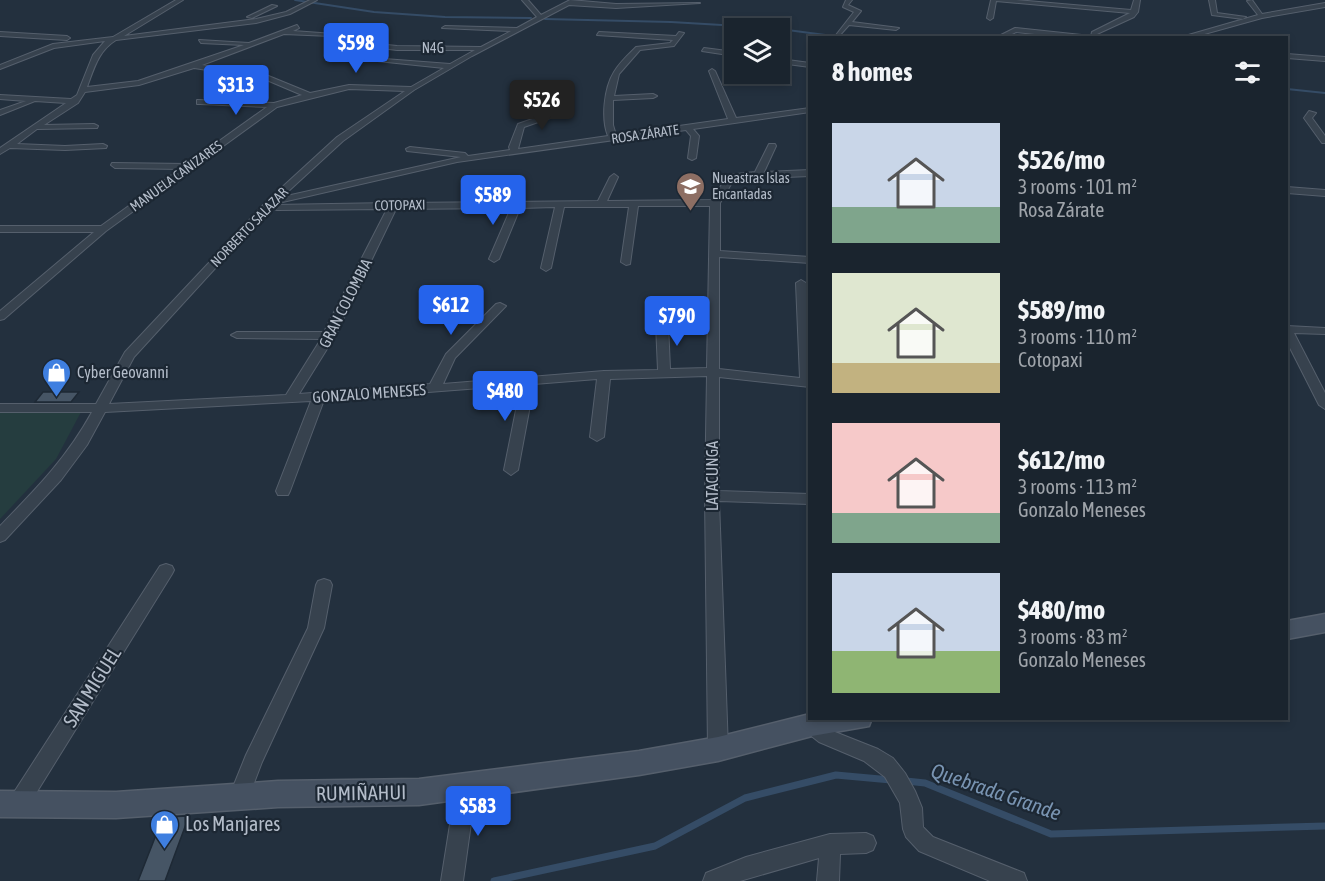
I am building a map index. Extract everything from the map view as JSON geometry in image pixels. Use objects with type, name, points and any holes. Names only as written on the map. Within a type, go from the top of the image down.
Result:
[{"type":"street","points":[[0,152],[4,146],[75,101],[83,90],[99,50],[115,38],[180,0]]},
{"type":"street","points":[[0,67],[46,48],[90,40],[228,26],[278,16],[303,7],[314,0]]},
{"type":"street","points":[[525,0],[540,17]]},
{"type":"street","points":[[838,34],[858,11],[845,6],[849,0]]},
{"type":"street","points":[[990,18],[995,0],[1037,1]]},
{"type":"street","points":[[1095,36],[1094,33],[1132,16],[1137,0]]},
{"type":"street","points":[[1212,0],[1214,14],[1258,17]]},
{"type":"street","points":[[1023,1],[1135,12]]},
{"type":"street","points":[[1250,1],[1258,17]]},
{"type":"street","points":[[572,2],[616,6],[697,3]]},
{"type":"street","name":"NORBERTO SALAZAR","points":[[0,536],[56,477],[80,445],[101,408],[113,379],[129,355],[267,205],[340,139],[412,89],[482,48],[572,2]]},
{"type":"street","points":[[1188,36],[1258,17],[1325,5]]},
{"type":"street","points":[[228,26],[274,6]]},
{"type":"street","points":[[1287,12],[1316,14]]},
{"type":"street","points":[[847,23],[896,28]]},
{"type":"street","points":[[83,90],[139,83],[297,27]]},
{"type":"street","points":[[445,28],[518,29]]},
{"type":"street","points":[[1002,36],[1015,30],[1075,36]]},
{"type":"street","points":[[282,32],[331,34]]},
{"type":"street","points":[[599,34],[679,35],[669,46],[638,48],[615,75],[609,107],[610,134],[613,138]]},
{"type":"street","points":[[0,35],[90,40]]},
{"type":"street","points":[[201,41],[252,43]]},
{"type":"street","name":"N4G","points":[[349,42],[397,48],[482,48]]},
{"type":"street","points":[[193,63],[221,49]]},
{"type":"street","points":[[704,50],[724,53]]},
{"type":"street","points":[[407,63],[426,52],[409,51]]},
{"type":"street","points":[[1288,56],[1325,59]]},
{"type":"street","points":[[0,60],[23,57]]},
{"type":"street","points":[[371,60],[450,66]]},
{"type":"street","points":[[790,62],[808,65]]},
{"type":"street","points":[[193,63],[264,76],[309,94]]},
{"type":"street","points":[[712,71],[733,121]]},
{"type":"street","name":"MANUELA CAÑIZARES","points":[[0,317],[6,308],[103,228],[274,105],[346,84],[412,89]]},
{"type":"street","points":[[611,98],[653,96]]},
{"type":"street","points":[[0,97],[75,101]]},
{"type":"street","points":[[0,113],[35,99]]},
{"type":"street","points":[[200,102],[274,105]]},
{"type":"street","name":"ROSA ZÁRATE","points":[[267,205],[410,169],[470,158],[808,110]]},
{"type":"street","points":[[515,152],[513,147],[521,126],[561,111]]},
{"type":"street","points":[[1312,113],[1308,118],[1325,141]]},
{"type":"street","points":[[688,128],[695,136],[692,158]]},
{"type":"street","points":[[34,129],[91,129]]},
{"type":"street","points":[[4,146],[65,148],[103,146]]},
{"type":"street","points":[[759,173],[772,146]]},
{"type":"street","points":[[410,149],[457,153],[470,158]]},
{"type":"street","points":[[115,165],[188,167]]},
{"type":"street","points":[[716,203],[731,177],[759,173],[808,173]]},
{"type":"street","points":[[601,204],[614,177]]},
{"type":"street","points":[[1288,190],[1325,193]]},
{"type":"street","points":[[626,262],[634,203]]},
{"type":"street","name":"COTOPAXI","points":[[267,205],[716,203]]},
{"type":"street","name":"LATACUNGA","points":[[716,203],[712,495],[718,749]]},
{"type":"street","name":"GRAN COLOMBIA","points":[[290,399],[328,336],[394,204]]},
{"type":"street","points":[[494,259],[517,204]]},
{"type":"street","points":[[546,268],[560,204]]},
{"type":"street","points":[[0,228],[103,228]]},
{"type":"street","points":[[714,254],[808,260]]},
{"type":"street","points":[[801,283],[808,382]]},
{"type":"street","points":[[435,388],[450,357],[500,306]]},
{"type":"street","points":[[662,324],[664,373]]},
{"type":"street","points":[[1288,330],[1325,331]]},
{"type":"street","points":[[1288,332],[1320,384],[1325,405]]},
{"type":"street","points":[[237,335],[328,336]]},
{"type":"street","name":"GONZALO MENESES","points":[[0,408],[101,408],[290,399],[604,375],[664,373],[712,372],[808,382]]},
{"type":"street","points":[[597,436],[604,375]]},
{"type":"street","points":[[511,470],[528,381]]},
{"type":"street","points":[[284,491],[320,397]]},
{"type":"street","points":[[712,495],[808,499]]},
{"type":"street","name":"SAN MIGUEL","points":[[9,804],[166,570]]},
{"type":"street","points":[[239,797],[253,761],[310,642],[321,611],[324,585]]},
{"type":"street","points":[[1288,630],[1325,623]]},
{"type":"street","name":"RUMIÑAHUI","points":[[9,804],[116,805],[278,794],[418,792],[639,763],[718,749],[812,725],[846,720]]},
{"type":"street","points":[[812,725],[831,739],[874,756],[894,773],[913,810],[911,826],[926,844],[1016,881]]},
{"type":"street","points":[[452,881],[466,787]]},
{"type":"street","points":[[714,881],[746,868],[830,844],[866,843]]},
{"type":"street","points":[[828,881],[830,844]]},
{"type":"green space","points":[[81,412],[56,459],[0,519],[0,413]]},
{"type":"building","name":"Cyber Geovanni","points":[[43,392],[79,392],[71,402],[35,402]]},
{"type":"building","name":"Los Manjares","points":[[189,816],[165,881],[138,881],[163,817]]},
{"type":"waterway","points":[[295,0],[374,12],[445,17],[531,18]]},
{"type":"waterway","points":[[545,19],[724,25]]},
{"type":"waterway","points":[[790,30],[833,36]]},
{"type":"waterway","points":[[1288,89],[1325,93]]},
{"type":"waterway","name":"Quebrada Grande","points":[[494,881],[655,846],[745,798],[836,775],[891,780]]},
{"type":"waterway","name":"Quebrada Grande","points":[[906,781],[925,783],[1051,834],[1325,826]]},
{"type":"place","name":"Nueastras Islas Encantadas","points":[[691,212]]},
{"type":"place","name":"Cyber Geovanni","points":[[56,398]]},
{"type":"place","name":"Los Manjares","points":[[164,850]]}]
